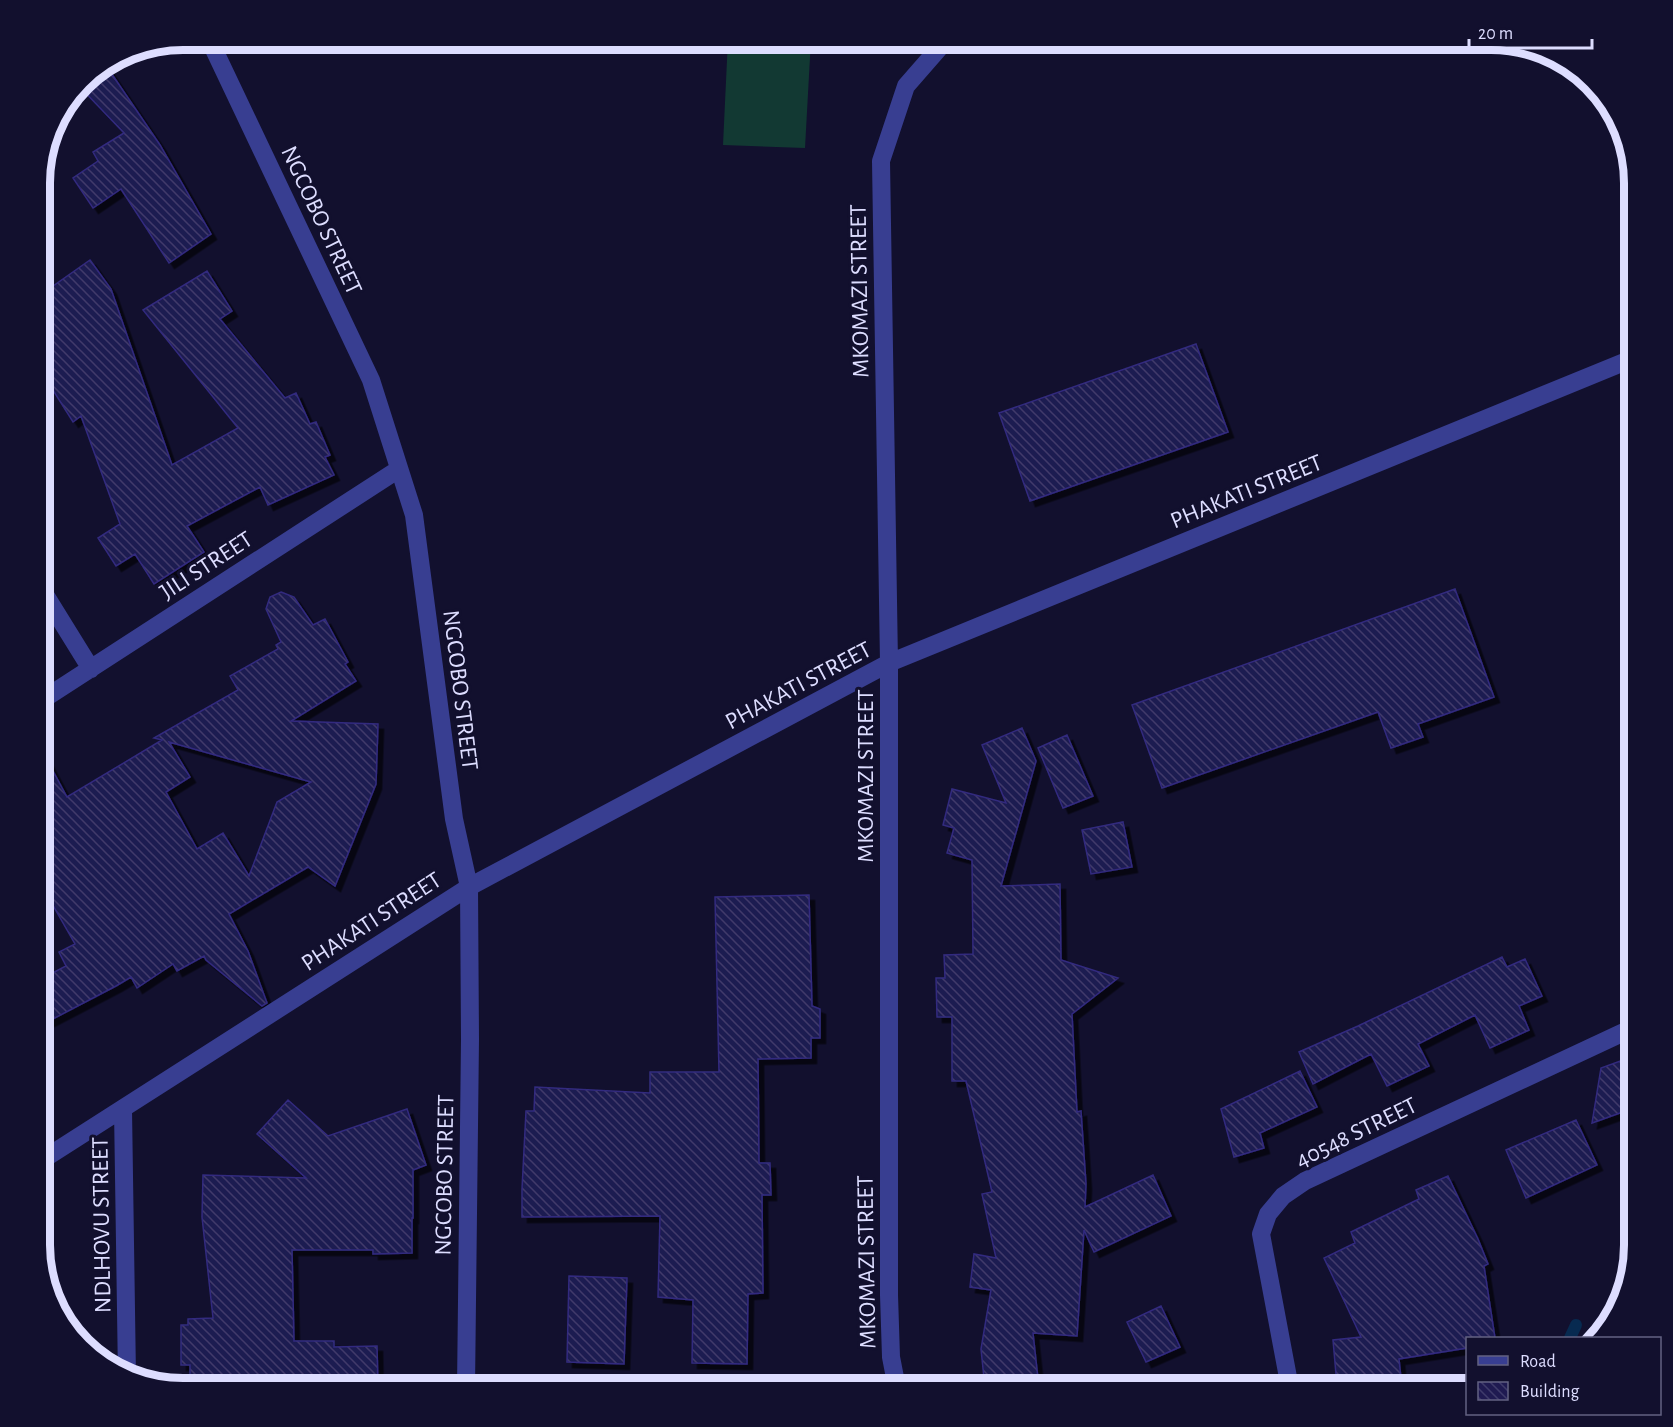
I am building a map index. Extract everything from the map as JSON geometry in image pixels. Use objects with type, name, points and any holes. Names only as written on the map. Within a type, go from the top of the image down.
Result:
[{"type":"street","name":"NGCOBO STREET","points":[[214,49],[371,380],[414,515],[454,819],[469,887],[470,1039],[466,1378]]},
{"type":"street","name":"MKOMAZI STREET","points":[[895,1378],[891,1357],[889,1295],[889,663],[881,161],[906,86],[938,49]]},
{"type":"street","name":"PHAKATI STREET","points":[[50,1155],[469,887],[889,663],[1624,362]]},
{"type":"street","name":"JILI STREET","points":[[50,695],[399,469]]},
{"type":"street","points":[[50,603],[91,669]]},
{"type":"street","name":"40548 STREET","points":[[1288,1378],[1261,1234],[1268,1214],[1283,1196],[1305,1181],[1624,1034]]},
{"type":"street","name":"NDLHOVU STREET","points":[[123,1109],[127,1365]]},
{"type":"green space","points":[[728,49],[810,49],[805,148],[723,145]]},
{"type":"building","points":[[110,71],[160,145],[211,234],[169,263],[121,189],[93,208],[73,178],[98,161],[93,152],[124,133],[85,92]]},
{"type":"building","points":[[90,260],[111,289],[172,465],[238,428],[143,310],[207,271],[232,311],[220,319],[285,398],[296,393],[310,424],[316,422],[330,455],[325,457],[334,475],[268,505],[260,487],[187,526],[204,552],[154,584],[135,554],[116,566],[98,538],[120,524],[81,416],[73,422],[50,385],[50,288]]},
{"type":"building","points":[[1196,344],[1228,432],[1030,501],[999,413]]},
{"type":"building","points":[[1455,589],[1494,697],[1418,724],[1423,737],[1391,748],[1378,712],[1162,788],[1132,705]]},
{"type":"building","points":[[281,592],[294,597],[313,625],[325,619],[348,662],[345,664],[356,681],[291,721],[378,724],[376,784],[335,886],[308,867],[229,914],[248,951],[267,1003],[262,1006],[204,956],[177,971],[173,964],[137,988],[131,977],[50,1020],[50,974],[66,966],[59,952],[75,944],[50,900],[50,765],[67,797],[162,740],[154,738],[238,690],[230,676],[278,649],[276,645],[281,642],[266,609],[270,597]],"holes":[[[169,742],[311,782],[277,802],[249,876],[223,833],[197,849],[166,792],[190,777]]]},
{"type":"building","points":[[1022,728],[1036,761],[1001,886],[1060,884],[1061,960],[1118,978],[1072,1014],[1077,1112],[1081,1111],[1086,1184],[1085,1207],[1153,1175],[1171,1216],[1094,1252],[1084,1230],[1077,1336],[1033,1333],[1038,1378],[984,1378],[981,1349],[991,1290],[970,1287],[974,1254],[996,1258],[982,1194],[992,1192],[966,1081],[952,1081],[952,1017],[937,1017],[936,978],[945,978],[944,955],[973,954],[972,860],[947,853],[954,828],[943,825],[952,789],[1006,803],[982,745]]},
{"type":"building","points":[[1067,735],[1093,796],[1063,808],[1038,748]]},
{"type":"building","points":[[1123,822],[1132,867],[1091,874],[1082,830]]},
{"type":"building","points":[[809,895],[812,1006],[820,1009],[820,1038],[811,1038],[811,1058],[758,1059],[759,1163],[770,1163],[771,1195],[762,1195],[763,1293],[748,1294],[747,1364],[692,1363],[693,1300],[658,1297],[660,1216],[522,1217],[526,1111],[534,1111],[535,1087],[650,1093],[650,1072],[719,1072],[715,897]]},
{"type":"building","points":[[1502,957],[1507,967],[1525,959],[1542,996],[1519,1006],[1529,1030],[1490,1048],[1475,1015],[1418,1044],[1429,1066],[1387,1086],[1371,1054],[1313,1084],[1299,1052]]},
{"type":"building","points":[[1624,1060],[1624,1112],[1592,1123],[1601,1068]]},
{"type":"building","points":[[1300,1071],[1317,1107],[1260,1133],[1264,1148],[1234,1157],[1221,1109]]},
{"type":"building","points":[[288,1100],[328,1136],[407,1109],[426,1165],[413,1170],[412,1253],[373,1254],[373,1250],[292,1250],[294,1341],[334,1341],[334,1347],[377,1346],[378,1378],[190,1378],[190,1365],[181,1365],[181,1325],[188,1325],[188,1319],[213,1318],[202,1217],[203,1175],[306,1178],[257,1134]]},
{"type":"building","points":[[1576,1120],[1597,1165],[1526,1198],[1506,1150]]},
{"type":"building","points":[[1448,1176],[1488,1264],[1484,1266],[1495,1337],[1466,1337],[1466,1348],[1399,1359],[1401,1378],[1336,1378],[1333,1340],[1361,1337],[1324,1258],[1355,1243],[1351,1232],[1419,1199],[1416,1190]]},
{"type":"building","points":[[569,1276],[627,1278],[624,1364],[567,1362]]},
{"type":"building","points":[[1161,1306],[1180,1347],[1146,1362],[1127,1322]]},
{"type":"waterway","points":[[1570,1337],[1576,1325]]}]
